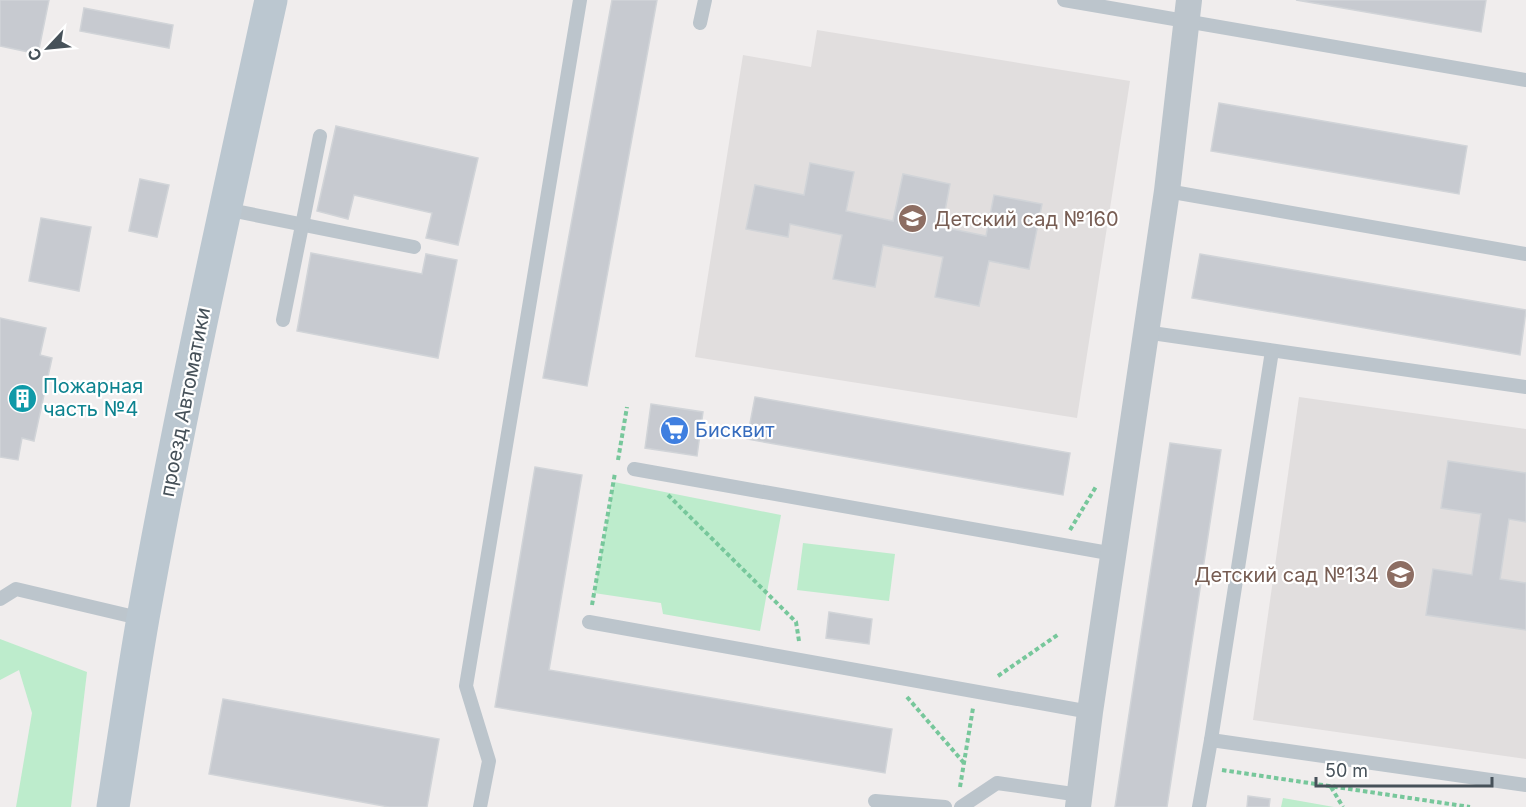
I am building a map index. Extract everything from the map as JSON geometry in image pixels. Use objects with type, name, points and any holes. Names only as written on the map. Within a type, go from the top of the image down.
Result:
[{"type":"main road","name":"проезд Автоматики","points":[[113,807],[143,619],[205,300],[271,0]]},
{"type":"street","points":[[1079,801],[1090,712],[1167,191],[1188,10]]},
{"type":"lane","points":[[480,807],[489,761],[466,686],[580,0]]},
{"type":"lane","points":[[700,23],[705,0]]},
{"type":"lane","points":[[1064,0],[1188,10],[1526,80]]},
{"type":"lane","points":[[283,320],[320,136]]},
{"type":"lane","points":[[1167,191],[1526,254]]},
{"type":"lane","points":[[225,209],[414,247]]},
{"type":"lane","points":[[1145,332],[1526,387]]},
{"type":"lane","points":[[1198,807],[1211,740],[1272,351]]},
{"type":"lane","points":[[634,469],[1114,554]]},
{"type":"lane","points":[[0,599],[16,589],[143,619]]},
{"type":"lane","points":[[589,622],[1090,712]]},
{"type":"lane","points":[[1211,740],[1526,785]]},
{"type":"lane","points":[[960,807],[997,783],[1079,801]]},
{"type":"lane","points":[[875,801],[945,807]]},
{"type":"path","points":[[589,622],[627,408]]},
{"type":"path","points":[[619,454],[634,469],[660,487],[796,622],[803,659]]},
{"type":"path","points":[[1061,544],[1109,466],[1128,458]]},
{"type":"path","points":[[959,791],[977,691],[1059,634]]},
{"type":"path","points":[[907,696],[964,763]]},
{"type":"path","points":[[1206,767],[1470,807]]},
{"type":"path","points":[[1330,786],[1343,807]]},
{"type":"shaded area","name":"Детский сад №160","points":[[817,30],[1130,81],[1077,418],[695,357],[743,55],[811,67]]},
{"type":"shaded area","name":"Детский сад №134","points":[[1299,397],[1526,429],[1526,759],[1253,720]]},
{"type":"green space","points":[[614,482],[781,515],[760,631],[663,614],[661,603],[594,593]]},
{"type":"green space","points":[[803,543],[895,554],[889,601],[797,590]]},
{"type":"green space","points":[[0,639],[87,672],[71,807],[16,807],[32,713],[19,670],[0,680]]},
{"type":"green space","points":[[1283,798],[1334,807],[1281,807]]},
{"type":"building","points":[[0,0],[49,0],[38,54],[0,46]]},
{"type":"building","points":[[612,0],[657,0],[587,386],[543,378]]},
{"type":"building","points":[[1296,0],[1486,0],[1481,32]]},
{"type":"building","points":[[84,8],[173,25],[169,48],[80,31]]},
{"type":"building","points":[[1219,103],[1467,146],[1459,194],[1211,151]]},
{"type":"building","points":[[336,126],[478,158],[458,245],[426,238],[432,213],[354,195],[348,219],[317,211]]},
{"type":"building","points":[[810,163],[854,172],[846,211],[893,221],[903,174],[950,184],[942,227],[986,236],[994,195],[1042,204],[1029,269],[989,261],[979,306],[935,297],[943,257],[883,245],[875,287],[833,279],[842,235],[790,224],[788,237],[746,229],[755,185],[804,195]]},
{"type":"building","points":[[140,179],[169,185],[157,237],[129,231]]},
{"type":"building","points":[[41,218],[91,227],[79,291],[29,281]]},
{"type":"building","points":[[311,253],[422,274],[426,254],[457,260],[438,358],[297,331]]},
{"type":"building","points":[[1200,254],[1526,310],[1520,355],[1192,298]]},
{"type":"building","name":"Пожарная часть №4","points":[[0,318],[46,328],[40,355],[52,358],[34,441],[22,438],[18,460],[0,457]]},
{"type":"building","points":[[755,397],[1070,453],[1063,495],[747,439]]},
{"type":"building","name":"Бисквит","points":[[651,404],[703,412],[697,456],[645,448]]},
{"type":"building","points":[[1170,443],[1221,450],[1167,807],[1115,807]]},
{"type":"building","points":[[1448,461],[1526,473],[1526,522],[1509,519],[1500,579],[1526,583],[1526,630],[1426,615],[1433,569],[1472,575],[1481,514],[1441,508]]},
{"type":"building","points":[[535,467],[582,475],[549,670],[892,729],[885,773],[495,707]]},
{"type":"building","points":[[829,612],[872,619],[869,644],[826,638]]},
{"type":"building","points":[[223,699],[439,739],[427,807],[389,807],[209,774]]},
{"type":"building","points":[[1248,796],[1270,799],[1269,807],[1247,807]]},
{"type":"place","name":"Детский сад №160","points":[[913,219]]},
{"type":"place","name":"Пожарная часть №4","points":[[22,398]]},
{"type":"place","name":"Бисквит","points":[[674,430]]},
{"type":"place","name":"Детский сад №134","points":[[1400,575]]}]
